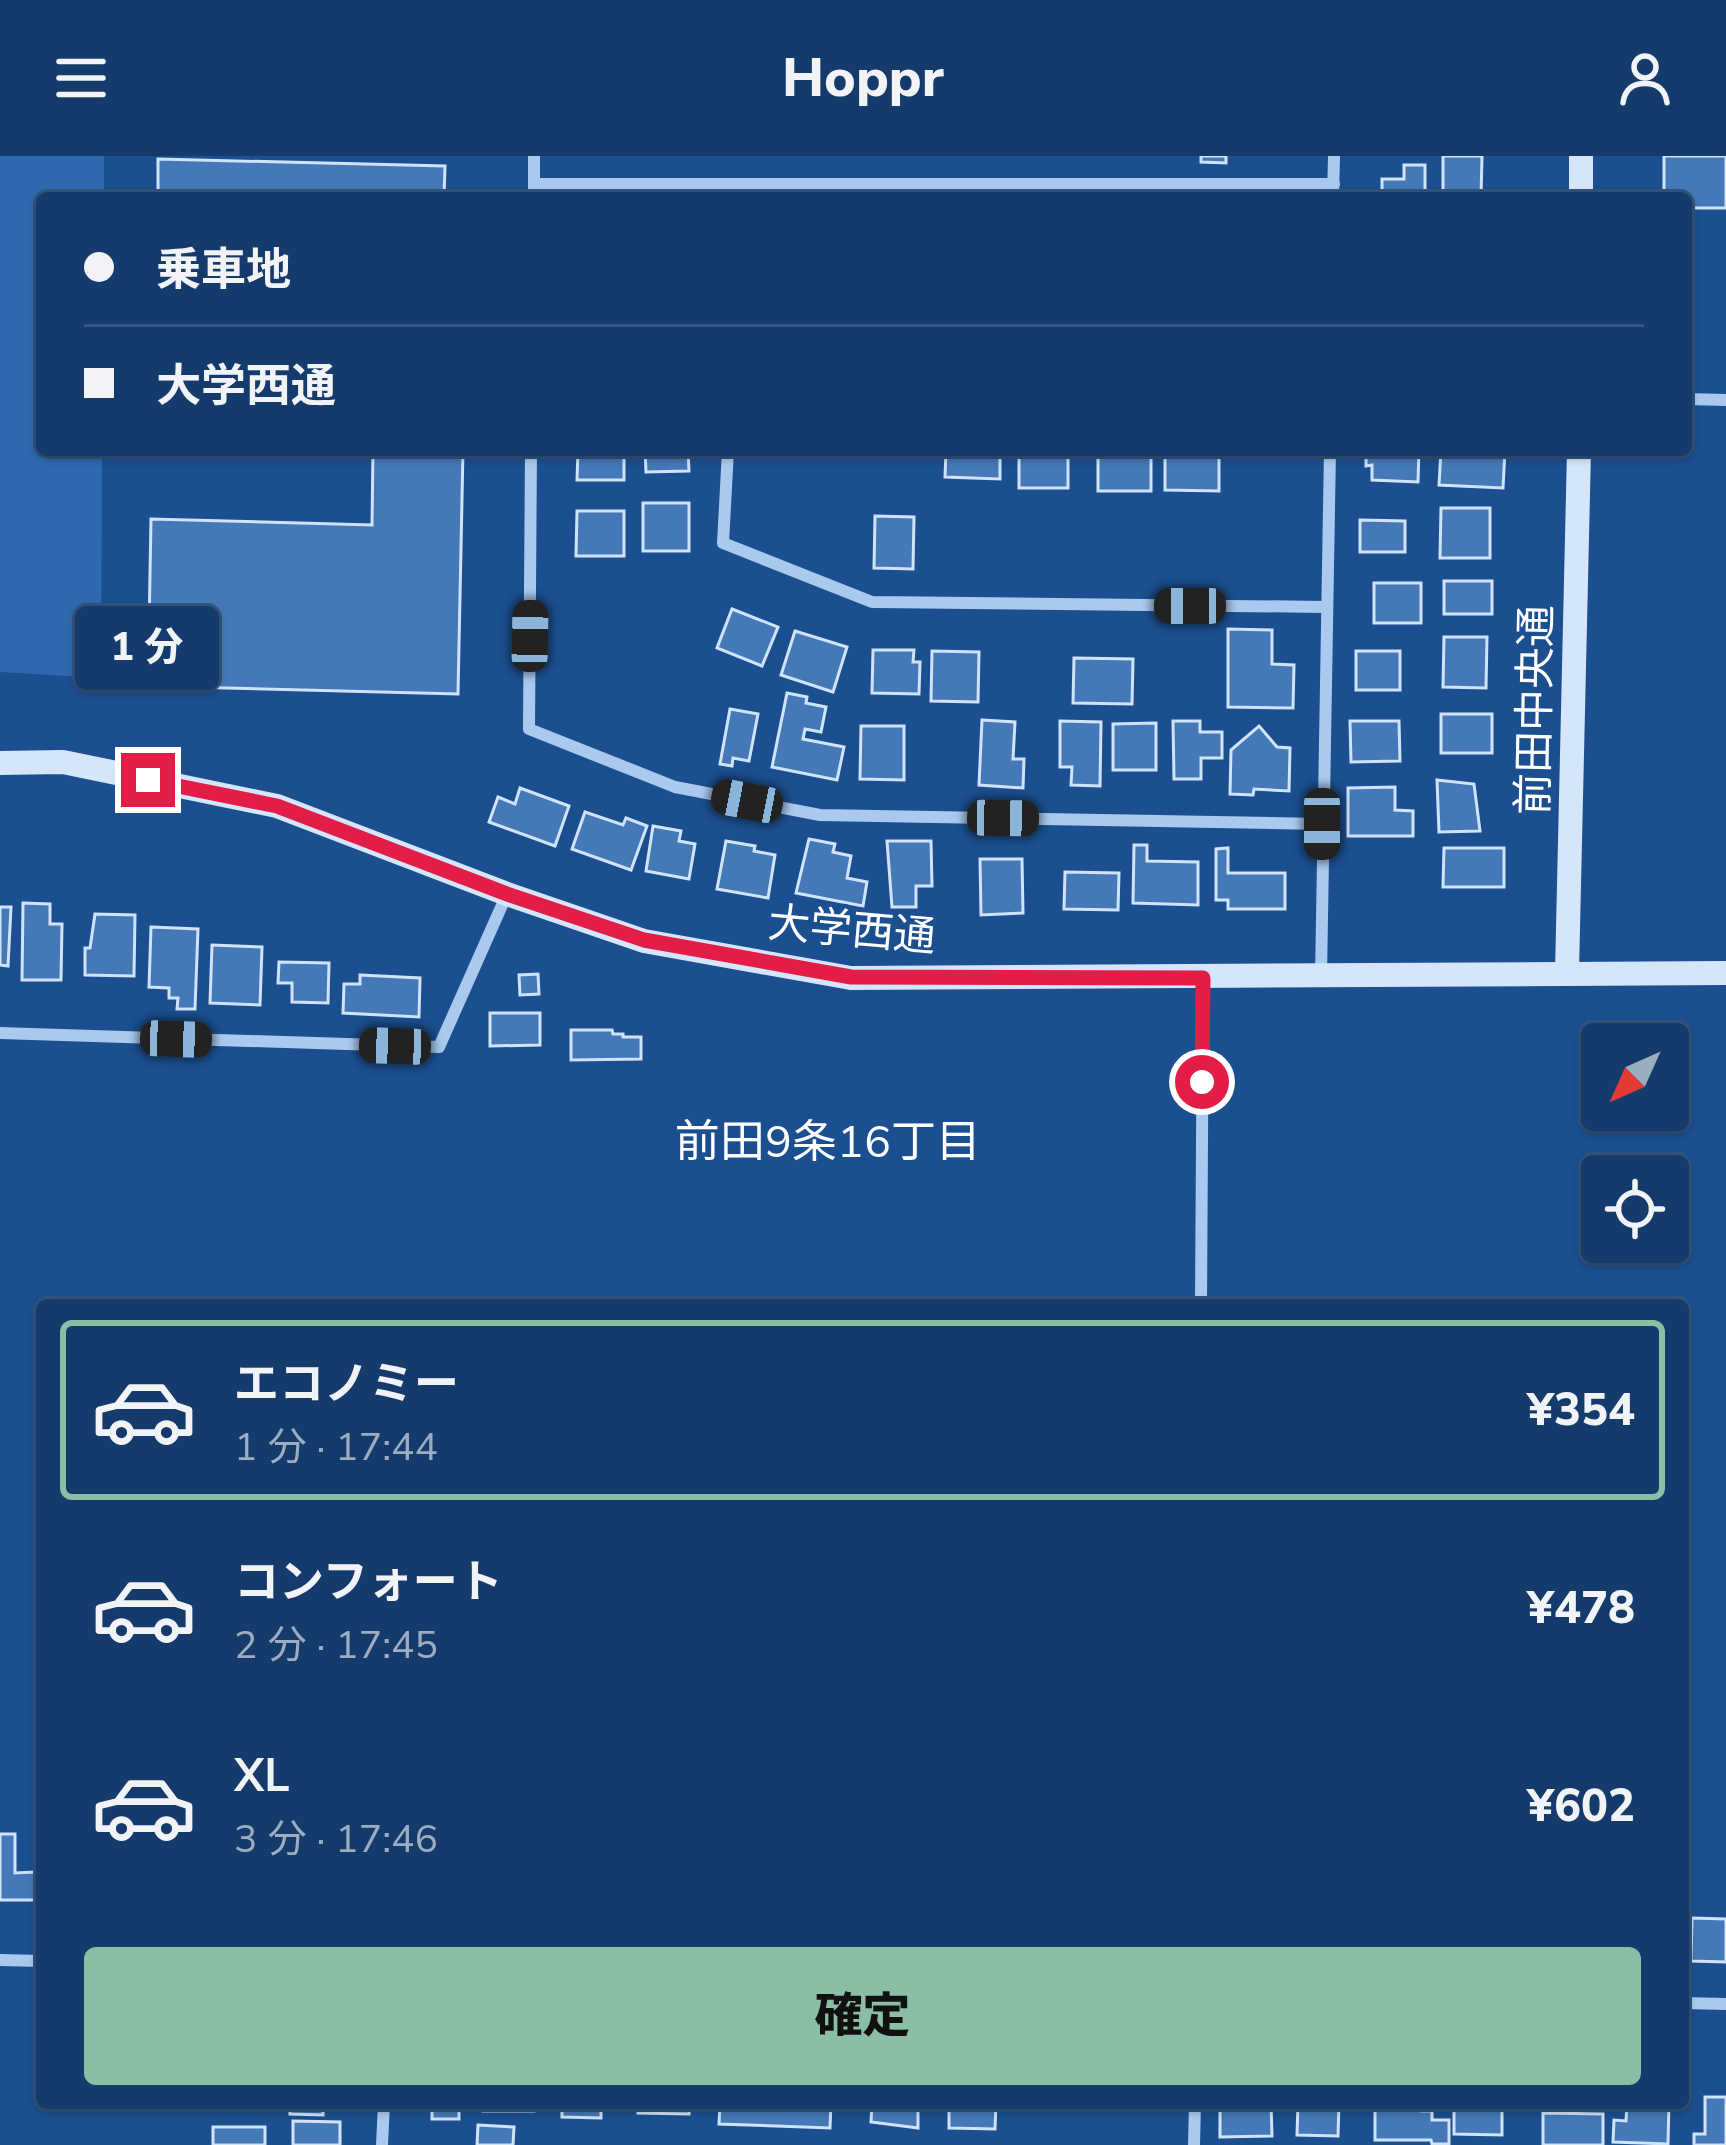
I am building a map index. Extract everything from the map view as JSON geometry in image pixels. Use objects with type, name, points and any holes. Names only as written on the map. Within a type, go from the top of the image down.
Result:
[{"type":"street","points":[[534,156],[534,191],[1334,191],[1334,156]]},
{"type":"street","points":[[1581,156],[1581,192]]},
{"type":"street","points":[[1692,399],[1726,400]]},
{"type":"street","points":[[531,456],[529,729],[675,787],[820,815],[1322,824]]},
{"type":"street","points":[[728,456],[723,543],[872,602],[1327,607]]},
{"type":"street","points":[[1321,977],[1330,456]]},
{"type":"street","name":"前田中央通","points":[[1567,972],[1579,456]]},
{"type":"street","name":"大学西通","points":[[0,763],[63,762],[277,806],[507,894],[644,940],[851,977],[1726,973]]},
{"type":"street","points":[[0,1033],[439,1047],[507,894]]},
{"type":"street","points":[[1201,1299],[1203,978]]},
{"type":"street","points":[[0,1960],[36,1961]]},
{"type":"street","points":[[1689,2003],[1726,2004]]},
{"type":"street","points":[[382,2145],[384,2109]]},
{"type":"street","points":[[1194,2145],[1195,2109]]},
{"type":"shaded area","points":[[0,156],[104,156],[104,192],[36,192],[36,456],[102,456],[101,678],[0,672]]},
{"type":"building","points":[[1201,156],[1226,156],[1226,163],[1201,162]]},
{"type":"building","points":[[1443,156],[1482,156],[1481,192],[1443,192]]},
{"type":"building","points":[[1664,156],[1726,156],[1726,208],[1692,208],[1692,192],[1664,192]]},
{"type":"building","points":[[158,159],[445,166],[444,192],[158,192]]},
{"type":"building","points":[[1404,165],[1425,165],[1425,192],[1382,192],[1382,179],[1404,179]]},
{"type":"building","points":[[373,456],[463,456],[458,694],[148,686],[151,519],[372,525]]},
{"type":"building","points":[[578,456],[624,456],[624,480],[577,480]]},
{"type":"building","points":[[645,456],[688,456],[689,471],[646,472]]},
{"type":"building","points":[[946,456],[1000,456],[1000,479],[945,477]]},
{"type":"building","points":[[1019,456],[1068,456],[1068,488],[1019,488]]},
{"type":"building","points":[[1098,456],[1151,456],[1151,491],[1098,491]]},
{"type":"building","points":[[1165,456],[1219,456],[1219,491],[1165,490]]},
{"type":"building","points":[[1366,456],[1419,456],[1418,482],[1372,480],[1372,465],[1366,466]]},
{"type":"building","points":[[1441,456],[1505,456],[1503,488],[1439,485]]},
{"type":"building","points":[[643,503],[689,503],[689,551],[643,551]]},
{"type":"building","points":[[1441,508],[1490,508],[1490,558],[1440,558]]},
{"type":"building","points":[[577,511],[624,511],[624,556],[576,556]]},
{"type":"building","points":[[875,516],[914,517],[913,569],[874,568]]},
{"type":"building","points":[[1360,520],[1405,521],[1405,552],[1360,552]]},
{"type":"building","points":[[1444,581],[1492,581],[1492,614],[1444,614]]},
{"type":"building","points":[[1374,583],[1421,583],[1421,623],[1374,623]]},
{"type":"building","points":[[732,609],[778,627],[762,666],[717,648]]},
{"type":"building","points":[[1228,629],[1272,630],[1272,664],[1294,665],[1293,708],[1228,707]]},
{"type":"building","points":[[795,631],[847,647],[833,692],[781,675]]},
{"type":"building","points":[[1444,637],[1487,637],[1486,688],[1443,687]]},
{"type":"building","points":[[873,650],[914,650],[913,662],[920,662],[919,694],[872,693]]},
{"type":"building","points":[[932,651],[979,652],[978,702],[931,701]]},
{"type":"building","points":[[1356,651],[1400,651],[1400,690],[1356,690]]},
{"type":"building","points":[[1074,658],[1133,659],[1132,704],[1073,703]]},
{"type":"building","points":[[787,693],[826,707],[821,732],[805,729],[803,739],[844,747],[837,780],[772,767]]},
{"type":"building","points":[[730,709],[758,714],[749,761],[733,758],[732,766],[720,764]]},
{"type":"building","points":[[1441,714],[1492,714],[1492,753],[1441,753]]},
{"type":"building","points":[[982,720],[1015,722],[1013,759],[1024,759],[1023,788],[979,785]]},
{"type":"building","points":[[1060,721],[1101,722],[1100,786],[1071,785],[1072,767],[1060,767]]},
{"type":"building","points":[[1173,721],[1200,721],[1200,732],[1222,732],[1222,758],[1201,758],[1201,779],[1174,779]]},
{"type":"building","points":[[1350,721],[1399,721],[1400,761],[1351,762]]},
{"type":"building","points":[[1156,723],[1156,770],[1113,770],[1113,724]]},
{"type":"building","points":[[861,726],[904,726],[904,780],[860,779]]},
{"type":"building","points":[[1259,726],[1277,747],[1290,748],[1289,791],[1254,789],[1253,795],[1230,794],[1231,750]]},
{"type":"building","points":[[1437,780],[1474,784],[1480,831],[1439,832]]},
{"type":"building","points":[[1395,787],[1395,810],[1413,811],[1413,836],[1348,836],[1348,788]]},
{"type":"building","points":[[520,788],[569,806],[555,846],[489,822],[498,797],[515,804]]},
{"type":"building","points":[[585,812],[623,825],[626,818],[647,826],[631,870],[572,849]]},
{"type":"building","points":[[653,826],[681,831],[679,841],[695,844],[689,879],[646,871]]},
{"type":"building","points":[[809,839],[835,844],[833,852],[851,856],[847,878],[867,882],[863,906],[796,893]]},
{"type":"building","points":[[726,841],[775,855],[768,898],[717,889]]},
{"type":"building","points":[[887,841],[931,841],[932,886],[916,886],[916,907],[892,907]]},
{"type":"building","points":[[1134,845],[1147,845],[1147,861],[1198,862],[1198,905],[1133,903]]},
{"type":"building","points":[[1228,848],[1228,873],[1285,873],[1285,909],[1228,909],[1228,900],[1216,900],[1216,849]]},
{"type":"building","points":[[1444,848],[1504,848],[1504,887],[1443,887]]},
{"type":"building","points":[[980,859],[1022,859],[1023,913],[981,915]]},
{"type":"building","points":[[1065,872],[1119,873],[1118,910],[1064,909]]},
{"type":"building","points":[[23,903],[50,904],[50,924],[62,924],[61,980],[22,980]]},
{"type":"building","points":[[0,907],[11,907],[8,966],[0,965]]},
{"type":"building","points":[[95,914],[135,915],[134,976],[85,975],[85,948],[90,948]]},
{"type":"building","points":[[151,927],[198,929],[195,1009],[177,1009],[178,998],[169,998],[169,988],[149,987]]},
{"type":"building","points":[[212,945],[262,947],[260,1005],[210,1003]]},
{"type":"building","points":[[279,962],[329,963],[328,1003],[292,1002],[292,983],[278,983]]},
{"type":"building","points":[[538,974],[539,994],[520,995],[519,975]]},
{"type":"building","points":[[360,975],[420,978],[419,1017],[343,1013],[344,984],[360,984]]},
{"type":"building","points":[[490,1013],[540,1013],[540,1045],[490,1046]]},
{"type":"building","points":[[571,1030],[612,1030],[623,1037],[641,1037],[641,1059],[571,1060]]},
{"type":"building","points":[[0,1834],[15,1834],[15,1873],[35,1872],[35,1900],[0,1900]]},
{"type":"building","points":[[1692,1918],[1726,1919],[1726,1962],[1691,1961]]},
{"type":"building","points":[[1705,2097],[1726,2097],[1726,2145],[1694,2145],[1694,2134],[1705,2134]]},
{"type":"building","points":[[290,2109],[323,2109],[323,2115],[290,2114]]},
{"type":"building","points":[[432,2109],[459,2109],[459,2119],[432,2119]]},
{"type":"building","points":[[483,2109],[534,2109],[534,2111]]},
{"type":"building","points":[[562,2109],[601,2109],[601,2118],[562,2117]]},
{"type":"building","points":[[638,2109],[689,2109],[689,2114],[638,2113]]},
{"type":"building","points":[[720,2109],[831,2109],[830,2128],[719,2124]]},
{"type":"building","points":[[872,2109],[918,2109],[918,2128],[871,2122]]},
{"type":"building","points":[[949,2109],[996,2109],[995,2129],[949,2128]]},
{"type":"building","points":[[1220,2109],[1271,2109],[1272,2136],[1220,2137]]},
{"type":"building","points":[[1298,2109],[1339,2109],[1338,2136],[1297,2135]]},
{"type":"building","points":[[1375,2109],[1421,2109],[1432,2111],[1432,2120],[1449,2120],[1449,2144],[1375,2140]]},
{"type":"building","points":[[1454,2109],[1502,2109],[1502,2135],[1454,2134]]},
{"type":"building","points":[[1627,2109],[1669,2109],[1668,2144],[1613,2142],[1614,2120],[1626,2121]]},
{"type":"building","points":[[1543,2113],[1603,2114],[1603,2145],[1543,2145]]},
{"type":"building","points":[[293,2121],[340,2122],[340,2145],[293,2145]]},
{"type":"building","points":[[478,2125],[514,2127],[513,2145],[477,2145]]},
{"type":"building","points":[[213,2127],[265,2127],[265,2145],[213,2145]]},
{"type":"district","name":"前田9条16丁目","points":[[828,1141]]},
{"type":"route","points":[[148,780],[277,806],[507,894],[644,940],[851,977],[1203,978],[1202,1082]]}]
